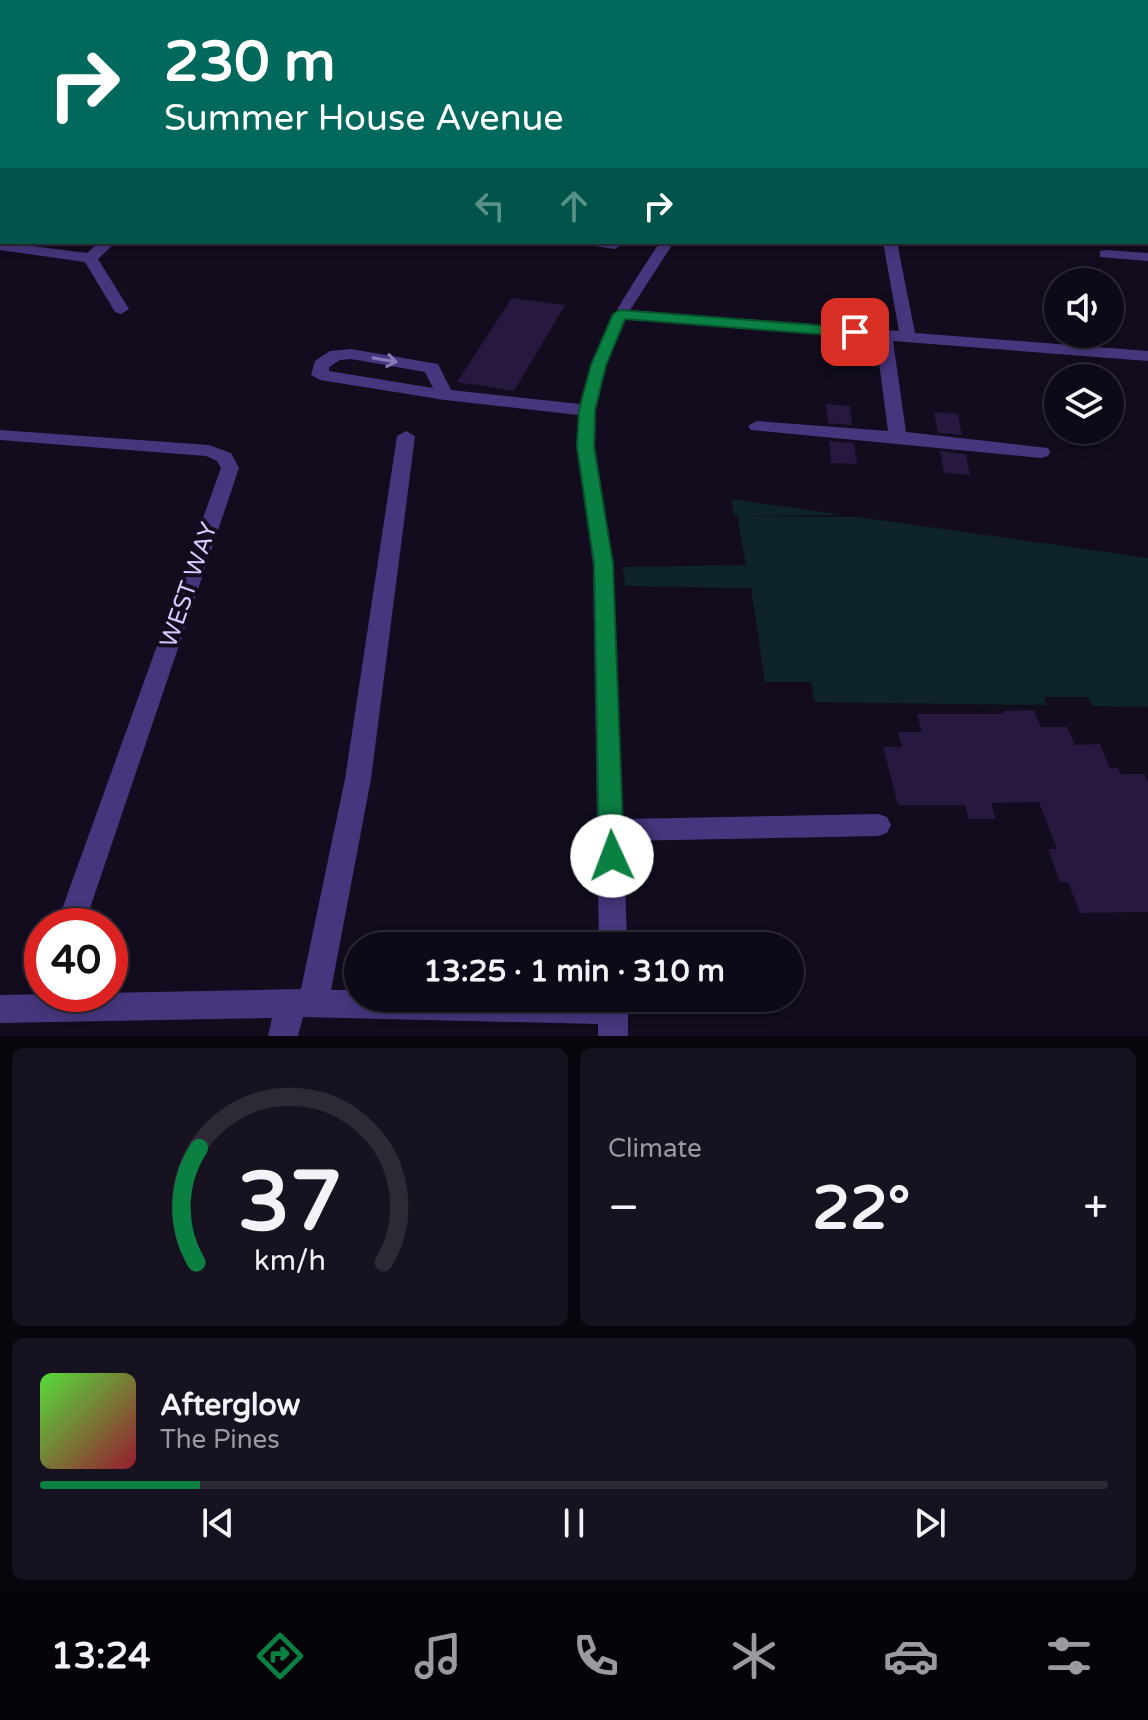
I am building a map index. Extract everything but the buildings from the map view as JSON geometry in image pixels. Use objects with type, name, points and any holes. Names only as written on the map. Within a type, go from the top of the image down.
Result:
[{"type":"street","points":[[0,246],[90,258],[107,244]]},
{"type":"street","points":[[613,932],[603,564],[586,447],[587,410],[598,365],[620,314],[666,244]]},
{"type":"street","points":[[890,244],[908,337]]},
{"type":"street","points":[[1105,254],[1148,257]]},
{"type":"street","points":[[90,258],[121,309]]},
{"type":"street","points":[[620,314],[1148,356]]},
{"type":"street","points":[[884,335],[898,437]]},
{"type":"street","points":[[445,395],[432,368],[351,354],[336,355],[321,365],[320,375],[445,395],[522,406],[587,410]]},
{"type":"street","points":[[757,426],[1041,452]]},
{"type":"street","name":"WEST WAY","points":[[0,435],[209,451],[224,457],[230,468],[76,908]]},
{"type":"street","points":[[283,1036],[302,1003],[358,779],[406,436]]},
{"type":"street","points":[[611,830],[878,825]]},
{"type":"street","points":[[128,1001],[302,1003],[613,1015]]},
{"type":"street","points":[[0,1009],[24,1004]]},
{"type":"green space","points":[[731,499],[844,515],[741,516],[858,517],[1148,558],[1148,707],[1092,706],[1088,697],[1044,697],[1046,705],[815,702],[811,682],[765,682],[751,588],[625,586],[623,567],[746,565]]},
{"type":"route","points":[[612,856],[603,564],[586,447],[587,410],[598,365],[620,314],[855,332]]}]
